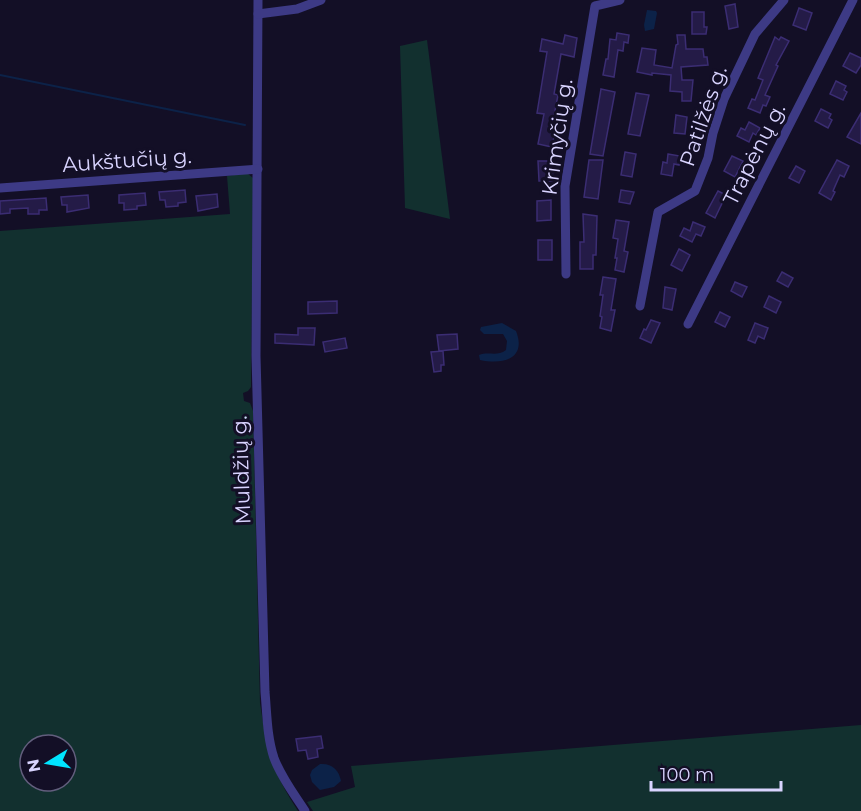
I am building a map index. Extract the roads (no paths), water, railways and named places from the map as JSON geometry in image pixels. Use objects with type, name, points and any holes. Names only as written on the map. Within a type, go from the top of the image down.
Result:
[{"type":"street","name":"Muldžių g.","points":[[258,0],[256,356],[265,692],[269,740],[274,758],[280,773],[305,811]]},
{"type":"street","points":[[258,14],[297,9],[321,0]]},
{"type":"street","name":"Krimyčių g.","points":[[566,274],[565,186],[596,6],[620,0]]},
{"type":"street","name":"Patilžės g.","points":[[640,306],[658,212],[695,191],[708,158],[724,99],[755,34],[784,0]]},
{"type":"street","name":"Trapėnų g.","points":[[688,324],[853,0]]},
{"type":"street","name":"Aukštučių g.","points":[[0,188],[258,168]]},
{"type":"water","points":[[647,10],[657,13],[654,29],[645,31],[644,25]]},
{"type":"water","points":[[502,323],[516,331],[519,340],[516,354],[497,362],[480,360],[479,355],[506,350],[507,341],[503,334],[484,334],[480,330],[481,327]]},
{"type":"water","points":[[320,764],[334,768],[341,781],[334,787],[320,790],[312,782],[310,775],[312,770]]},
{"type":"waterway","points":[[0,75],[245,125]]}]
